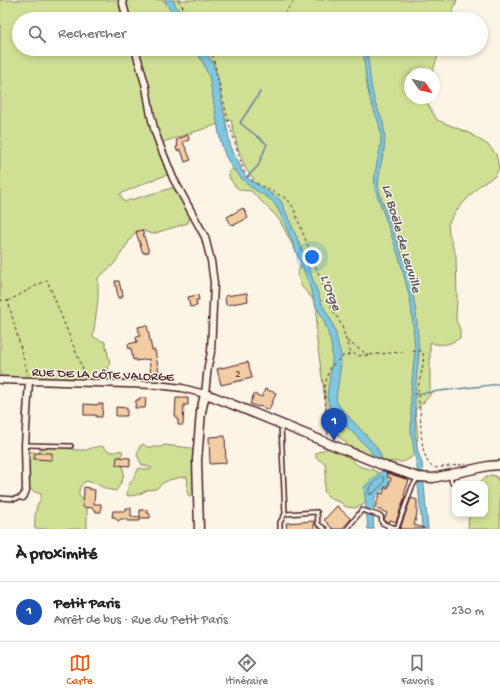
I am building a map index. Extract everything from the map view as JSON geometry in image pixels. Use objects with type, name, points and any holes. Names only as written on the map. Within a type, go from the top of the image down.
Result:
[{"type":"street","points":[[122,0],[125,12]]},
{"type":"street","points":[[137,56],[146,87],[152,121],[161,148],[173,178],[205,237],[212,261],[214,283],[211,352],[201,412],[197,460],[199,529]]},
{"type":"street","name":"RUE DE LA CÔTE VALORGE","points":[[0,380],[164,386],[182,388],[205,394]]},
{"type":"street","points":[[22,497],[26,490],[25,445],[29,381]]},
{"type":"street","points":[[205,394],[383,465],[422,478],[433,478],[488,466],[500,466]]},
{"type":"lane","points":[[280,529],[280,522],[285,514],[281,424]]},
{"type":"lane","points":[[25,445],[71,446]]},
{"type":"lane","points":[[450,474],[452,483]]},
{"type":"lane","points":[[347,529],[362,510],[380,516],[382,523],[388,527],[397,528],[412,487],[422,478]]},
{"type":"lane","points":[[0,498],[14,499],[22,497]]},
{"type":"lane","points":[[285,514],[317,512],[318,524],[325,529]]},
{"type":"path","points":[[178,0],[186,12]]},
{"type":"path","points":[[285,12],[295,0]]},
{"type":"path","points":[[213,56],[228,120],[244,172],[254,182],[285,198],[293,207],[331,306],[342,326],[349,350],[356,356],[422,351],[423,360],[418,392],[424,453],[429,465],[434,468],[469,463]]},
{"type":"path","points":[[0,300],[8,301],[47,280],[89,383]]},
{"type":"path","points":[[8,301],[29,381]]},
{"type":"path","points":[[346,340],[368,355]]},
{"type":"path","points":[[328,440],[324,388],[330,367],[343,356],[352,353]]},
{"type":"green space","points":[[0,0],[457,0],[453,12],[12,12],[12,56],[438,56],[434,68],[404,68],[404,104],[428,104],[437,120],[469,133],[488,145],[496,154],[499,168],[495,176],[479,186],[456,211],[448,224],[449,233],[456,256],[456,320],[460,329],[460,338],[446,344],[434,344],[430,342],[430,395],[415,410],[418,436],[415,452],[411,458],[403,462],[379,461],[354,448],[349,456],[359,466],[379,473],[369,498],[363,505],[355,508],[346,507],[340,502],[331,499],[324,492],[326,469],[325,463],[316,458],[316,453],[333,446],[343,447],[347,443],[339,437],[327,414],[316,334],[317,308],[312,298],[302,287],[297,274],[302,263],[280,221],[251,191],[240,190],[230,179],[228,172],[231,169],[247,181],[251,182],[254,179],[246,170],[238,148],[231,120],[157,144],[170,174],[120,194],[124,202],[175,187],[189,211],[189,221],[188,223],[152,234],[143,231],[136,231],[114,264],[98,278],[98,300],[93,337],[105,342],[110,363],[105,380],[89,381],[0,378]]},
{"type":"green space","points":[[45,444],[75,450],[87,450],[102,446],[111,452],[121,450],[123,452],[120,458],[124,476],[116,491],[106,489],[97,484],[86,481],[80,487],[79,496],[87,504],[87,529],[35,529],[37,506],[41,494],[33,491],[23,483],[27,451],[34,452],[36,454],[40,452],[41,447]]},
{"type":"green space","points":[[143,444],[147,447],[161,447],[164,445],[191,448],[194,452],[193,496],[189,496],[188,494],[187,477],[169,480],[156,489],[147,490],[136,495],[127,495],[128,487],[139,468],[150,470],[152,468],[142,465],[137,455],[140,446]]},
{"type":"green space","points":[[490,475],[496,476],[500,485],[500,529],[468,529],[469,517],[488,517],[488,481],[481,481]]},
{"type":"water","points":[[164,0],[173,0],[181,12],[172,12]]},
{"type":"water","points":[[199,56],[208,56],[213,63],[217,75],[232,152],[247,178],[281,201],[300,245],[322,304],[332,322],[341,355],[336,399],[339,406],[376,446],[384,467],[379,463],[369,449],[335,415],[329,406],[327,395],[332,353],[331,343],[323,318],[316,307],[309,284],[279,211],[270,199],[252,188],[242,179],[231,166],[225,155],[220,139],[209,76]]},
{"type":"water","points":[[364,56],[368,56],[371,85],[375,103],[383,122],[385,137],[378,186],[405,263],[416,312],[419,351],[415,394],[415,433],[418,452],[422,463],[428,529],[422,529],[418,484],[419,479],[411,433],[411,393],[415,348],[410,299],[399,257],[375,189],[374,182],[381,134],[370,100]]},
{"type":"water","points":[[382,469],[386,471],[389,485],[376,496],[373,517],[374,529],[368,529],[364,487],[381,472]]},
{"type":"building","points":[[188,135],[189,140],[183,142],[191,160],[185,162],[181,150],[177,151],[176,147],[178,146],[176,140]]},
{"type":"building","points":[[243,208],[248,218],[231,225],[227,217]]},
{"type":"building","points":[[142,230],[149,252],[143,253],[136,232]]},
{"type":"building","points":[[115,281],[119,281],[122,290],[122,298],[118,298]]},
{"type":"building","points":[[247,293],[248,301],[226,305],[225,296]]},
{"type":"building","points":[[198,295],[199,300],[196,300],[197,306],[190,307],[188,297]]},
{"type":"building","points":[[147,325],[152,350],[155,350],[159,373],[151,374],[149,359],[133,360],[131,348],[129,349],[128,344],[137,342],[136,337],[140,336],[138,327]]},
{"type":"building","points":[[248,362],[252,378],[221,385],[217,369]]},
{"type":"building","points":[[265,389],[276,393],[269,410],[250,404],[254,394],[262,397]]},
{"type":"building","points":[[139,398],[146,398],[145,408],[135,408],[136,400],[139,400]]},
{"type":"building","points":[[176,398],[188,398],[188,405],[184,405],[183,425],[178,425],[177,417],[175,417]]},
{"type":"building","points":[[84,404],[103,404],[102,417],[96,417],[96,415],[84,415]]},
{"type":"building","points":[[116,407],[127,408],[127,416],[116,416]]},
{"type":"building","points":[[225,436],[226,463],[210,464],[209,437]]},
{"type":"building","points":[[35,453],[52,453],[52,460],[34,459]]},
{"type":"building","points":[[117,457],[130,458],[130,466],[116,465]]},
{"type":"building","points":[[387,473],[409,480],[396,522],[390,520],[389,523],[384,519],[387,513],[375,508],[380,493],[383,494],[385,487],[388,488],[391,478],[388,477]]},
{"type":"building","points":[[84,487],[95,490],[94,504],[101,504],[101,512],[96,512],[93,508],[83,507]]},
{"type":"building","points":[[411,498],[417,500],[417,514],[414,525],[424,528],[423,529],[400,529]]},
{"type":"building","points":[[337,506],[351,519],[342,529],[333,529],[324,520]]},
{"type":"building","points":[[126,508],[131,508],[131,516],[140,517],[140,510],[147,510],[150,518],[140,518],[140,521],[127,521],[127,519],[121,519],[118,521],[115,517],[112,517],[113,511],[126,511]]},
{"type":"building","points":[[314,521],[314,529],[287,529],[286,523]]},
{"type":"waterway","points":[[246,178],[258,166],[267,144],[240,123],[260,92]]},
{"type":"waterway","points":[[414,394],[500,384]]},
{"type":"place","name":"Petit Paris","points":[[334,441]]},
{"type":"water label","name":"La Boële de Leuville","points":[[403,238]]},
{"type":"water label","name":"L'Orge","points":[[332,292]]}]
